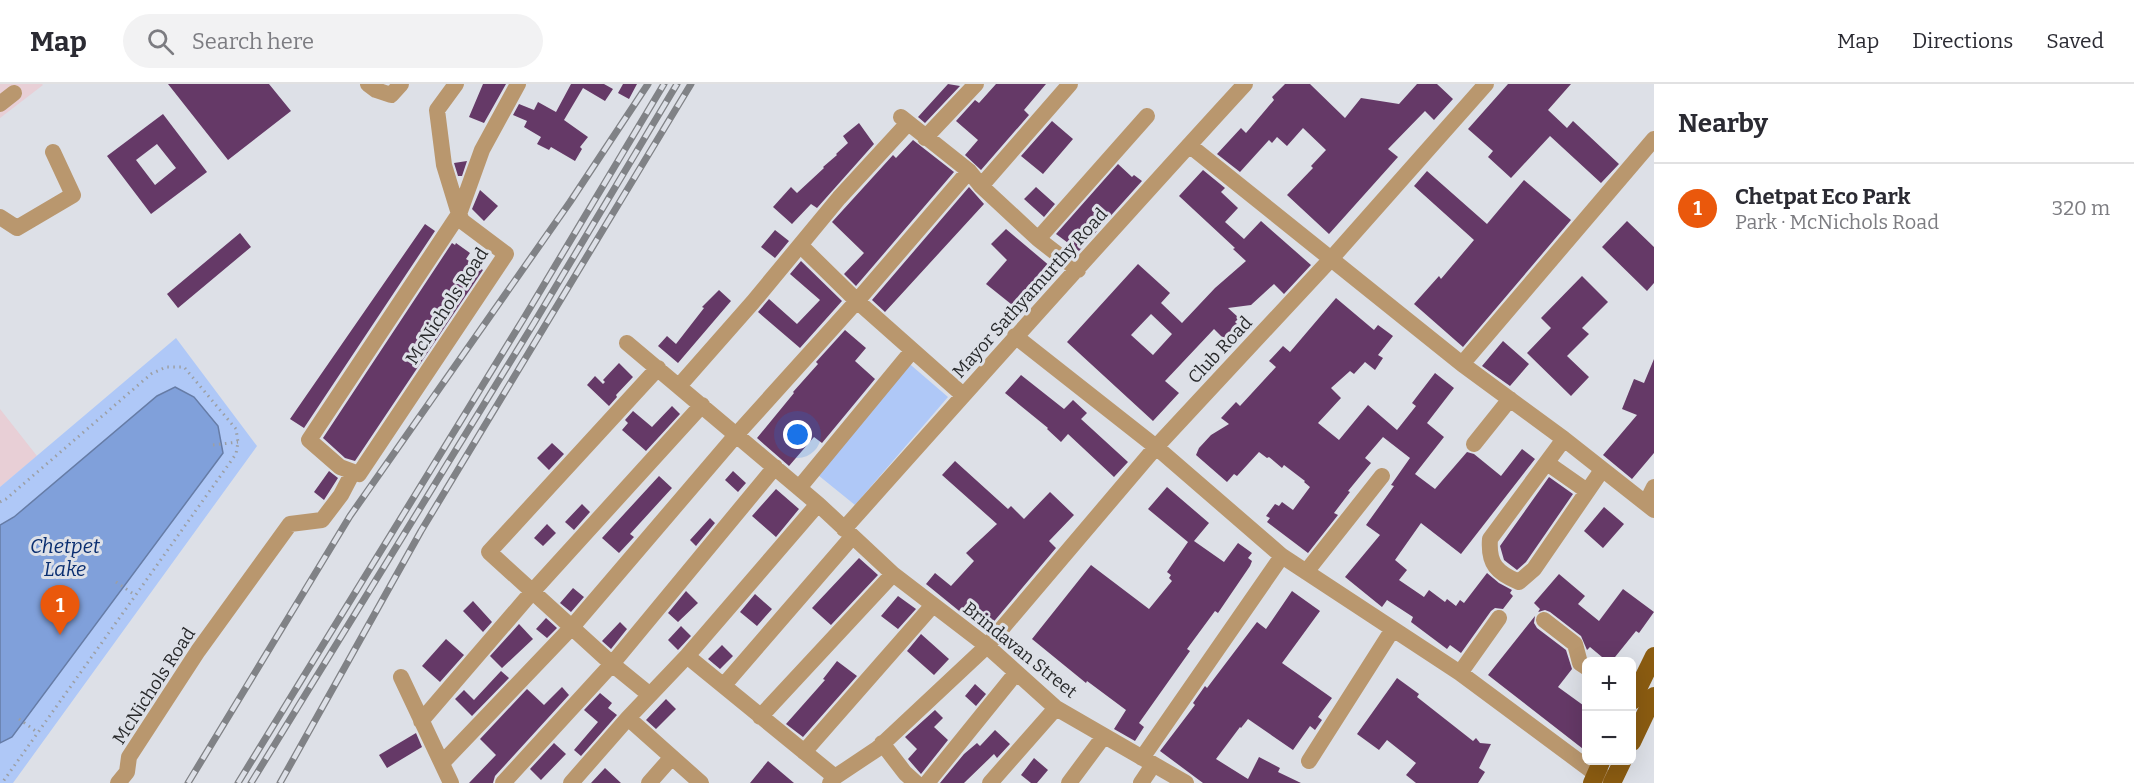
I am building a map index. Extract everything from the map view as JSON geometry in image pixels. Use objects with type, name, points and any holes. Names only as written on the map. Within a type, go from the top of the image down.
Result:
[{"type":"main road","points":[[1636,690],[1654,656]]},
{"type":"main road","points":[[1636,734],[1654,696]]},
{"type":"main road","points":[[1603,776],[1617,765]]},
{"type":"street","points":[[369,84],[376,90],[391,95],[401,84]]},
{"type":"street","points":[[456,84],[437,110],[444,165],[459,214]]},
{"type":"street","points":[[347,470],[309,440],[459,214],[482,150],[518,84]]},
{"type":"street","points":[[926,138],[976,84]]},
{"type":"street","points":[[981,186],[1070,84]]},
{"type":"street","name":"Club Road","points":[[832,780],[882,743],[987,646],[1155,447],[1330,260],[1486,84]]},
{"type":"street","name":"Mayor Sathyamurthy Road","points":[[724,686],[963,395],[1078,270],[1241,86]]},
{"type":"street","points":[[0,104],[14,93]]},
{"type":"street","points":[[1038,239],[1147,116]]},
{"type":"street","points":[[679,386],[904,120],[969,171],[981,186],[1038,239],[1078,270]]},
{"type":"street","points":[[1462,364],[1654,139]]},
{"type":"street","points":[[1189,145],[1462,364],[1564,439],[1650,507],[1654,488]]},
{"type":"street","points":[[0,217],[17,228],[73,195],[53,152]]},
{"type":"street","points":[[442,763],[572,627],[736,434],[857,301],[969,171]]},
{"type":"street","name":"McNichols Road","points":[[118,783],[126,772],[129,757],[198,651],[290,525],[322,520],[341,495],[347,470],[359,474],[506,254],[462,221],[459,214]]},
{"type":"street","points":[[800,245],[857,301],[963,395]]},
{"type":"street","points":[[1015,336],[1155,447],[1282,556],[1460,673],[1603,776]]},
{"type":"street","name":"Brindavan Street","points":[[627,342],[818,504],[893,574],[987,646],[1056,708],[1186,783]]},
{"type":"street","points":[[799,488],[912,351]]},
{"type":"street","points":[[650,695],[489,552],[658,368]]},
{"type":"street","points":[[1474,444],[1510,399]]},
{"type":"street","points":[[420,721],[532,592],[702,405]]},
{"type":"street","points":[[1564,439],[1490,539],[1489,553],[1492,564],[1520,582],[1534,569],[1602,470]]},
{"type":"street","points":[[1547,463],[1587,491]]},
{"type":"street","points":[[503,783],[612,663],[775,467]]},
{"type":"street","points":[[1306,572],[1382,476]]},
{"type":"street","points":[[571,783],[687,656],[818,504]]},
{"type":"street","points":[[1141,783],[1148,761],[1282,556]]},
{"type":"street","points":[[760,717],[893,574]]},
{"type":"street","points":[[804,752],[933,605]]},
{"type":"street","points":[[1460,673],[1499,618]]},
{"type":"street","points":[[1544,620],[1575,644],[1582,664]]},
{"type":"street","points":[[1309,761],[1393,629]]},
{"type":"street","points":[[687,656],[804,752],[832,780]]},
{"type":"street","points":[[927,783],[1017,673]]},
{"type":"street","points":[[400,676],[451,783]]},
{"type":"street","points":[[990,783],[1056,708]]},
{"type":"street","points":[[628,718],[701,783]]},
{"type":"street","points":[[1069,783],[1104,736]]},
{"type":"street","points":[[882,743],[905,773],[916,783]]},
{"type":"street","points":[[649,783],[672,757]]},
{"type":"path","points":[[0,502],[152,374],[166,367],[184,367],[236,429],[238,442],[236,454],[1,781]]},
{"type":"path","points":[[213,445],[238,442]]},
{"type":"path","points":[[116,582],[135,595]]},
{"type":"path","points":[[19,719],[37,732]]},
{"type":"shaded area","points":[[0,84],[42,84],[43,85],[0,118]]},
{"type":"shaded area","name":"Chetpet Lake","points":[[176,338],[257,446],[13,783],[0,783],[0,487]]},
{"type":"shaded area","points":[[905,360],[948,397],[855,505],[813,471]]},
{"type":"shaded area","points":[[0,409],[37,456],[0,487]]},
{"type":"water","name":"Chetpet Lake","points":[[175,387],[194,397],[218,426],[223,453],[12,737],[0,743],[0,525],[14,517],[157,396]]},
{"type":"building","points":[[168,84],[269,84],[291,111],[228,160]]},
{"type":"building","points":[[483,84],[506,84],[484,123],[469,117]]},
{"type":"building","points":[[571,84],[604,84],[613,89],[605,101],[583,88],[564,120],[588,137],[580,147],[582,149],[575,161],[551,147],[549,150],[537,144],[541,137],[524,127],[527,121],[513,115],[519,104],[534,110],[538,102],[556,112]]},
{"type":"building","points":[[623,84],[637,84],[629,99],[618,93]]},
{"type":"building","points":[[948,84],[960,86],[925,123],[918,117]]},
{"type":"building","points":[[996,84],[1046,84],[1024,110],[1029,115],[981,170],[965,155],[978,140],[956,121],[975,100],[979,103]]},
{"type":"building","points":[[1285,84],[1310,84],[1345,118],[1361,98],[1399,104],[1417,84],[1437,84],[1453,99],[1434,120],[1425,111],[1388,149],[1398,157],[1329,234],[1287,195],[1313,168],[1311,166],[1326,150],[1303,128],[1287,146],[1277,137],[1272,143],[1269,140],[1240,172],[1217,154],[1241,128],[1246,133],[1274,100],[1272,97]]},
{"type":"building","points":[[1508,84],[1571,84],[1548,110],[1567,128],[1573,121],[1619,164],[1601,183],[1550,136],[1511,178],[1488,157],[1493,151],[1468,129]]},
{"type":"building","points":[[163,114],[207,172],[151,214],[107,156]],"holes":[[[157,144],[176,168],[155,185],[136,160]]]},
{"type":"building","points":[[1052,121],[1073,139],[1043,174],[1021,156]]},
{"type":"building","points":[[859,123],[874,144],[817,208],[811,204],[792,224],[773,207],[791,187],[797,193],[824,168],[848,143],[843,136]]},
{"type":"building","points":[[913,140],[954,172],[856,286],[844,274],[864,253],[832,222],[893,155],[896,158]]},
{"type":"building","points":[[467,161],[462,176],[458,176],[454,163]]},
{"type":"building","points":[[1118,164],[1132,177],[1134,175],[1142,181],[1079,251],[1056,234]]},
{"type":"building","points":[[1203,170],[1225,188],[1221,192],[1238,208],[1225,222],[1244,239],[1261,221],[1311,265],[1284,294],[1274,284],[1251,305],[1228,308],[1239,318],[1235,322],[1244,331],[1230,345],[1214,329],[1165,381],[1179,393],[1153,421],[1067,342],[1138,264],[1170,293],[1161,303],[1182,323],[1215,288],[1246,261],[1179,196]],"holes":[[[1151,314],[1172,334],[1153,355],[1131,335]]]},
{"type":"building","points":[[1427,171],[1487,224],[1524,180],[1571,220],[1463,347],[1414,304],[1439,276],[1441,279],[1474,240],[1414,186]]},
{"type":"building","points":[[969,187],[984,204],[885,312],[872,300]]},
{"type":"building","points":[[1036,187],[1055,204],[1044,217],[1024,199]]},
{"type":"building","points":[[480,190],[498,206],[484,221],[472,209]]},
{"type":"building","points":[[1627,221],[1654,247],[1654,283],[1647,291],[1602,247]]},
{"type":"building","points":[[425,224],[435,231],[304,428],[290,419]]},
{"type":"building","points":[[1006,229],[1051,267],[1016,308],[986,284],[1007,260],[991,244]]},
{"type":"building","points":[[775,230],[789,241],[775,258],[761,247]]},
{"type":"building","points":[[240,233],[251,247],[178,308],[167,294]]},
{"type":"building","points":[[452,243],[455,245],[456,243],[470,253],[466,259],[483,270],[355,461],[345,458],[323,438]]},
{"type":"building","points":[[801,261],[842,301],[800,348],[758,312],[769,299],[797,324],[820,300],[790,274]]},
{"type":"building","points":[[1582,276],[1608,302],[1582,328],[1589,334],[1567,356],[1589,377],[1571,396],[1527,353],[1551,328],[1541,318]]},
{"type":"building","points":[[719,290],[731,301],[678,363],[658,346],[667,336],[676,344],[704,308],[702,307]]},
{"type":"building","points":[[1336,298],[1374,330],[1378,325],[1393,336],[1378,355],[1383,358],[1375,370],[1365,362],[1354,374],[1350,371],[1331,388],[1341,398],[1318,423],[1339,440],[1368,405],[1397,430],[1416,406],[1412,403],[1435,373],[1454,388],[1427,423],[1444,437],[1415,474],[1435,489],[1467,452],[1474,454],[1501,476],[1522,449],[1535,459],[1461,554],[1421,523],[1395,560],[1407,570],[1399,580],[1424,597],[1429,590],[1445,602],[1447,599],[1456,606],[1460,600],[1464,603],[1487,573],[1512,590],[1510,593],[1513,596],[1503,609],[1495,608],[1491,611],[1461,653],[1450,645],[1447,649],[1411,622],[1413,617],[1387,600],[1382,607],[1345,577],[1380,535],[1366,525],[1394,486],[1391,485],[1410,458],[1383,437],[1365,458],[1371,463],[1348,491],[1350,492],[1334,513],[1338,515],[1308,553],[1267,522],[1270,518],[1266,516],[1275,504],[1279,506],[1282,502],[1293,510],[1310,487],[1305,481],[1284,465],[1282,468],[1259,452],[1237,476],[1234,474],[1227,482],[1196,455],[1211,435],[1229,424],[1221,418],[1236,402],[1240,406],[1276,367],[1269,361],[1283,346],[1290,352]]},
{"type":"building","points":[[845,330],[866,348],[855,361],[875,379],[822,443],[814,437],[789,466],[757,438],[818,364],[816,362]]},
{"type":"building","points":[[1503,341],[1529,364],[1510,386],[1482,366]]},
{"type":"building","points":[[1654,359],[1654,453],[1632,479],[1603,455],[1637,415],[1622,409],[1634,379],[1644,383]]},
{"type":"building","points":[[619,363],[633,377],[609,406],[587,385],[595,376],[603,384],[605,382],[603,380]]},
{"type":"building","points":[[1021,375],[1064,409],[1073,400],[1087,413],[1081,419],[1128,462],[1114,477],[1068,434],[1061,442],[1048,428],[1005,393]]},
{"type":"building","points":[[672,406],[680,414],[646,451],[622,430],[628,423],[625,420],[633,411],[652,427]]},
{"type":"building","points":[[552,443],[564,454],[549,470],[537,458]]},
{"type":"building","points":[[955,461],[1008,509],[1011,506],[1024,519],[1050,492],[1074,515],[1049,541],[1056,548],[985,632],[926,584],[935,573],[951,586],[974,561],[966,553],[997,524],[942,475]]},
{"type":"building","points":[[329,471],[338,478],[324,500],[314,492]]},
{"type":"building","points":[[733,471],[746,483],[738,492],[725,480]]},
{"type":"building","points":[[659,476],[672,488],[630,534],[634,537],[619,553],[602,538]]},
{"type":"building","points":[[1549,477],[1573,494],[1526,562],[1517,570],[1504,560],[1500,546]]},
{"type":"building","points":[[1167,487],[1209,523],[1194,541],[1224,562],[1238,543],[1252,553],[1248,558],[1252,561],[1218,613],[1215,611],[1187,649],[1190,651],[1139,723],[1144,727],[1135,741],[1114,729],[1126,710],[1087,681],[1086,683],[1032,639],[1091,565],[1149,609],[1172,581],[1169,578],[1171,575],[1167,572],[1188,542],[1148,509]]},
{"type":"building","points":[[776,489],[799,509],[776,537],[752,516]]},
{"type":"building","points":[[582,504],[590,512],[574,530],[565,522]]},
{"type":"building","points":[[1604,507],[1624,524],[1603,548],[1584,531]]},
{"type":"building","points":[[710,518],[715,523],[696,546],[690,540]]},
{"type":"building","points":[[547,524],[556,533],[543,546],[534,538]]},
{"type":"building","points":[[859,558],[878,575],[831,625],[812,608]]},
{"type":"building","points":[[1559,574],[1585,596],[1578,604],[1599,621],[1623,589],[1654,612],[1639,633],[1636,631],[1615,657],[1602,657],[1590,647],[1587,650],[1581,636],[1550,612],[1545,610],[1538,612],[1540,609],[1534,603]]},
{"type":"building","points":[[573,588],[584,597],[571,612],[560,603]]},
{"type":"building","points":[[686,591],[698,603],[678,622],[668,613]]},
{"type":"building","points":[[1292,591],[1320,611],[1282,663],[1332,698],[1318,717],[1322,720],[1315,730],[1310,726],[1293,750],[1248,719],[1216,759],[1248,779],[1259,757],[1280,768],[1278,772],[1301,783],[1203,783],[1160,751],[1195,705],[1193,703],[1205,686],[1207,688],[1257,622],[1266,629]]},
{"type":"building","points":[[755,594],[772,609],[757,626],[740,612]]},
{"type":"building","points":[[898,596],[916,609],[898,629],[881,616]]},
{"type":"building","points":[[473,601],[492,622],[483,632],[463,611]]},
{"type":"building","points":[[1535,616],[1534,623],[1537,628],[1566,650],[1572,669],[1558,687],[1582,704],[1582,748],[1488,675]]},
{"type":"building","points":[[546,618],[557,628],[547,638],[536,629]]},
{"type":"building","points":[[620,622],[627,629],[611,649],[602,641]]},
{"type":"building","points":[[519,624],[533,639],[502,668],[490,656]]},
{"type":"building","points":[[681,626],[691,636],[678,650],[668,640]]},
{"type":"building","points":[[921,634],[949,659],[934,675],[907,651]]},
{"type":"building","points":[[446,639],[464,655],[440,682],[422,666]]},
{"type":"building","points":[[722,645],[733,656],[720,669],[708,659]]},
{"type":"building","points":[[837,661],[857,676],[803,737],[786,724],[825,680],[823,679]]},
{"type":"building","points":[[501,671],[509,678],[472,716],[455,699],[464,690],[474,700]]},
{"type":"building","points":[[1397,678],[1419,694],[1417,697],[1473,741],[1476,738],[1480,743],[1491,744],[1479,768],[1485,772],[1478,783],[1416,783],[1406,775],[1416,763],[1387,740],[1379,750],[1357,734]]},
{"type":"building","points":[[975,684],[986,694],[976,706],[965,696]]},
{"type":"building","points":[[562,687],[569,695],[495,776],[493,783],[469,783],[496,755],[480,739],[527,689],[544,705]]},
{"type":"building","points":[[600,693],[612,703],[608,708],[617,715],[581,756],[574,750],[598,722],[584,710]]},
{"type":"building","points":[[666,699],[676,709],[656,729],[646,720]]},
{"type":"building","points":[[935,710],[943,718],[934,727],[948,740],[921,774],[908,759],[917,749],[905,737]]},
{"type":"building","points":[[995,730],[1010,744],[997,758],[994,754],[964,783],[940,783],[964,754],[977,743],[980,746]]},
{"type":"building","points":[[416,733],[422,747],[387,768],[379,755]]},
{"type":"building","points":[[554,743],[566,754],[541,780],[530,769]]},
{"type":"building","points":[[1034,758],[1048,770],[1037,783],[1031,783],[1021,775]]},
{"type":"building","points":[[768,761],[794,783],[750,783]]},
{"type":"building","points":[[605,768],[621,783],[591,783]]},
{"type":"railway","points":[[188,783],[350,516],[570,202],[648,84]]},
{"type":"railway","points":[[238,783],[524,318],[664,84]]},
{"type":"railway","points":[[251,783],[534,323],[677,84]]},
{"type":"railway","points":[[280,783],[421,531],[691,84]]},
{"type":"place","name":"Chetpat Eco Park","points":[[60,635]]}]
